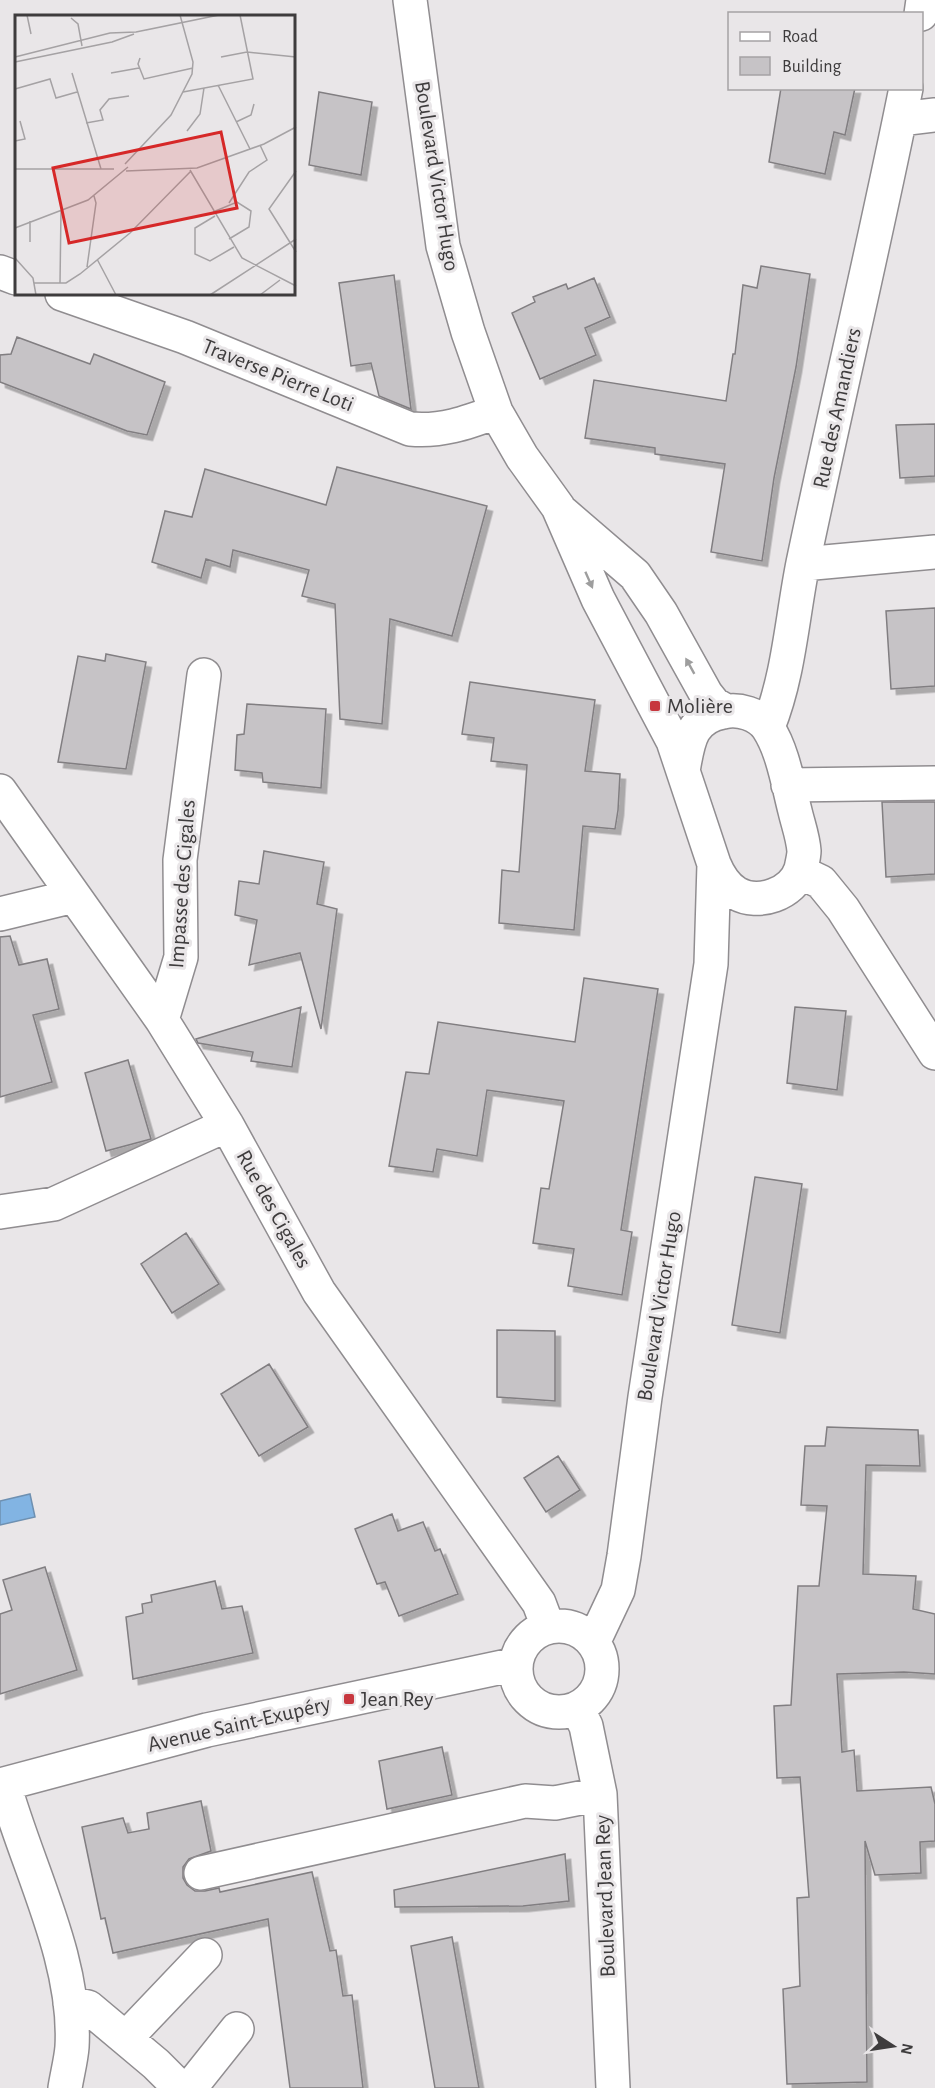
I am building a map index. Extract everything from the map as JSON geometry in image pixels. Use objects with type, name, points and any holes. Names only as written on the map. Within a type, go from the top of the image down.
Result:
[{"type":"street","name":"Boulevard Victor Hugo","points":[[410,0],[443,246],[468,332],[496,412],[522,457],[558,507],[608,620],[673,741],[714,864],[711,964],[618,1590],[593,1643]]},
{"type":"street","points":[[903,104],[935,115]]},
{"type":"street","name":"Rue des Amandiers","points":[[768,727],[788,656],[803,564],[903,104]]},
{"type":"street","points":[[0,272],[15,278]]},
{"type":"street","name":"Traverse Pierre Loti","points":[[68,296],[185,337],[410,429],[432,431],[496,412]]},
{"type":"street","name":"Boulevard Victor Hugo","points":[[558,507],[635,575],[661,613],[706,694],[714,704],[726,711]]},
{"type":"street","points":[[803,564],[935,552]]},
{"type":"street","name":"Impasse des Cigales","points":[[162,1020],[181,957],[180,860],[204,675]]},
{"type":"street","points":[[683,771],[689,740],[695,728],[704,718],[726,711],[741,711],[756,717],[768,727],[779,753],[804,853],[800,872],[782,892],[768,897],[754,898],[737,893],[722,881],[714,864]]},
{"type":"street","points":[[788,785],[935,783]]},
{"type":"street","name":"Rue des Cigales","points":[[0,791],[162,1020],[227,1125],[319,1292],[539,1603],[548,1627]]},
{"type":"street","points":[[800,872],[821,882],[843,909],[935,1053]]},
{"type":"street","points":[[0,914],[74,896]]},
{"type":"street","name":"Boulevard Victor Hugo","points":[[711,964],[741,912],[754,898]]},
{"type":"street","points":[[0,1212],[54,1204],[227,1125]]},
{"type":"street","points":[[561,1626],[584,1634],[593,1643],[602,1667],[600,1680],[587,1701],[577,1708],[559,1712],[541,1708],[526,1698],[517,1682],[516,1664],[519,1651],[526,1640],[536,1632],[548,1627],[561,1626]]},
{"type":"street","name":"Avenue Saint-Exupéry","points":[[2,1784],[207,1730],[516,1664]]},
{"type":"street","name":"Boulevard Jean Rey","points":[[577,1708],[586,1726],[600,1794],[613,2088]]},
{"type":"street","points":[[2,1784],[58,1946],[70,2003],[72,2047],[65,2088]]},
{"type":"street","points":[[201,1873],[525,1801],[555,1803],[600,1794]]},
{"type":"street","points":[[126,2038],[205,1955]]},
{"type":"street","points":[[70,2003],[88,2007],[126,2038],[180,2088]]},
{"type":"street","points":[[190,2088],[237,2029]]},
{"type":"water","points":[[30,1494],[35,1517],[0,1525],[0,1501]]},
{"type":"building","points":[[781,90],[855,90],[845,135],[834,132],[825,174],[769,162]]},
{"type":"building","points":[[319,92],[372,102],[361,175],[309,165]]},
{"type":"building","points":[[761,266],[810,274],[796,367],[774,478],[762,561],[711,552],[725,464],[655,454],[655,448],[585,438],[594,380],[726,401],[733,354],[735,354],[743,285],[757,288]]},
{"type":"building","points":[[394,275],[411,409],[379,396],[371,363],[351,366],[339,283]]},
{"type":"building","points":[[594,278],[610,317],[585,328],[596,355],[540,379],[512,313],[535,302],[533,297],[566,284],[568,289]]},
{"type":"building","points":[[17,337],[90,364],[94,354],[165,382],[147,435],[127,431],[0,382],[0,355],[11,354]]},
{"type":"building","points":[[935,424],[935,476],[900,478],[896,425]]},
{"type":"building","points":[[337,467],[487,506],[452,636],[390,619],[382,724],[340,719],[335,604],[302,596],[309,570],[233,550],[230,567],[206,559],[201,578],[152,562],[165,511],[192,517],[205,469],[326,505]]},
{"type":"building","points":[[935,608],[935,686],[891,689],[886,611]]},
{"type":"building","points":[[106,654],[146,662],[126,769],[58,762],[78,656],[105,661]]},
{"type":"building","points":[[470,682],[595,700],[585,771],[620,774],[618,810],[615,829],[583,826],[574,930],[499,923],[502,870],[519,872],[527,765],[491,761],[494,738],[462,734]]},
{"type":"building","points":[[247,704],[326,709],[321,788],[263,782],[262,773],[235,770],[237,735],[244,734]]},
{"type":"building","points":[[882,802],[935,802],[935,874],[886,877]]},
{"type":"building","points":[[264,851],[324,862],[317,904],[337,909],[321,1029],[300,953],[249,965],[257,920],[235,915],[239,881],[259,884]]},
{"type":"building","points":[[10,936],[19,965],[47,959],[59,1009],[33,1015],[52,1082],[0,1097],[0,937]]},
{"type":"building","points":[[584,978],[658,989],[621,1230],[632,1232],[622,1295],[568,1286],[574,1249],[533,1243],[541,1188],[549,1189],[564,1101],[487,1090],[477,1156],[437,1149],[433,1172],[389,1166],[406,1072],[429,1074],[438,1022],[575,1042]]},
{"type":"building","points":[[301,1007],[292,1067],[251,1061],[253,1052],[198,1043],[196,1039]]},
{"type":"building","points":[[795,1007],[846,1011],[837,1090],[787,1083]]},
{"type":"building","points":[[128,1060],[151,1139],[106,1151],[85,1073]]},
{"type":"building","points":[[755,1177],[802,1184],[780,1333],[732,1325]]},
{"type":"building","points":[[186,1233],[219,1284],[172,1313],[141,1264]]},
{"type":"building","points":[[497,1330],[555,1331],[555,1401],[497,1397]]},
{"type":"building","points":[[269,1364],[308,1427],[259,1456],[221,1394]]},
{"type":"building","points":[[827,1427],[918,1430],[920,1466],[866,1465],[863,1574],[916,1576],[913,1609],[935,1614],[935,1674],[904,1672],[837,1674],[842,1752],[854,1750],[857,1791],[931,1787],[935,1804],[935,1841],[920,1842],[921,1873],[875,1875],[865,1841],[867,2082],[787,2084],[783,1989],[800,1986],[797,1898],[809,1897],[800,1777],[777,1778],[774,1706],[791,1705],[798,1586],[819,1586],[827,1506],[801,1505],[805,1446],[825,1446]]},
{"type":"building","points":[[558,1456],[580,1490],[546,1512],[524,1478]]},
{"type":"building","points":[[392,1514],[398,1531],[423,1522],[435,1551],[440,1549],[458,1594],[399,1616],[385,1582],[377,1584],[355,1529]]},
{"type":"building","points":[[45,1567],[77,1670],[0,1694],[0,1614],[12,1610],[3,1580]]},
{"type":"building","points":[[215,1581],[222,1609],[242,1606],[253,1653],[133,1679],[126,1617],[143,1613],[142,1604],[152,1602],[151,1595]]},
{"type":"building","points":[[442,1747],[452,1795],[387,1809],[379,1761]]},
{"type":"building","points":[[201,1801],[211,1851],[189,1859],[183,1867],[183,1878],[187,1885],[195,1891],[219,1888],[220,1892],[312,1872],[330,1951],[336,1950],[343,1996],[352,1995],[363,2088],[290,2088],[268,1919],[113,1953],[105,1918],[101,1919],[82,1827],[123,1818],[128,1833],[149,1829],[147,1813]]},
{"type":"building","points":[[565,1854],[569,1901],[523,1906],[395,1907],[394,1890]]},
{"type":"building","points":[[452,1937],[479,2088],[435,2088],[411,1946]]},
{"type":"place","name":"Molière","points":[[655,706]]},
{"type":"place","name":"Jean Rey","points":[[349,1699]]}]
